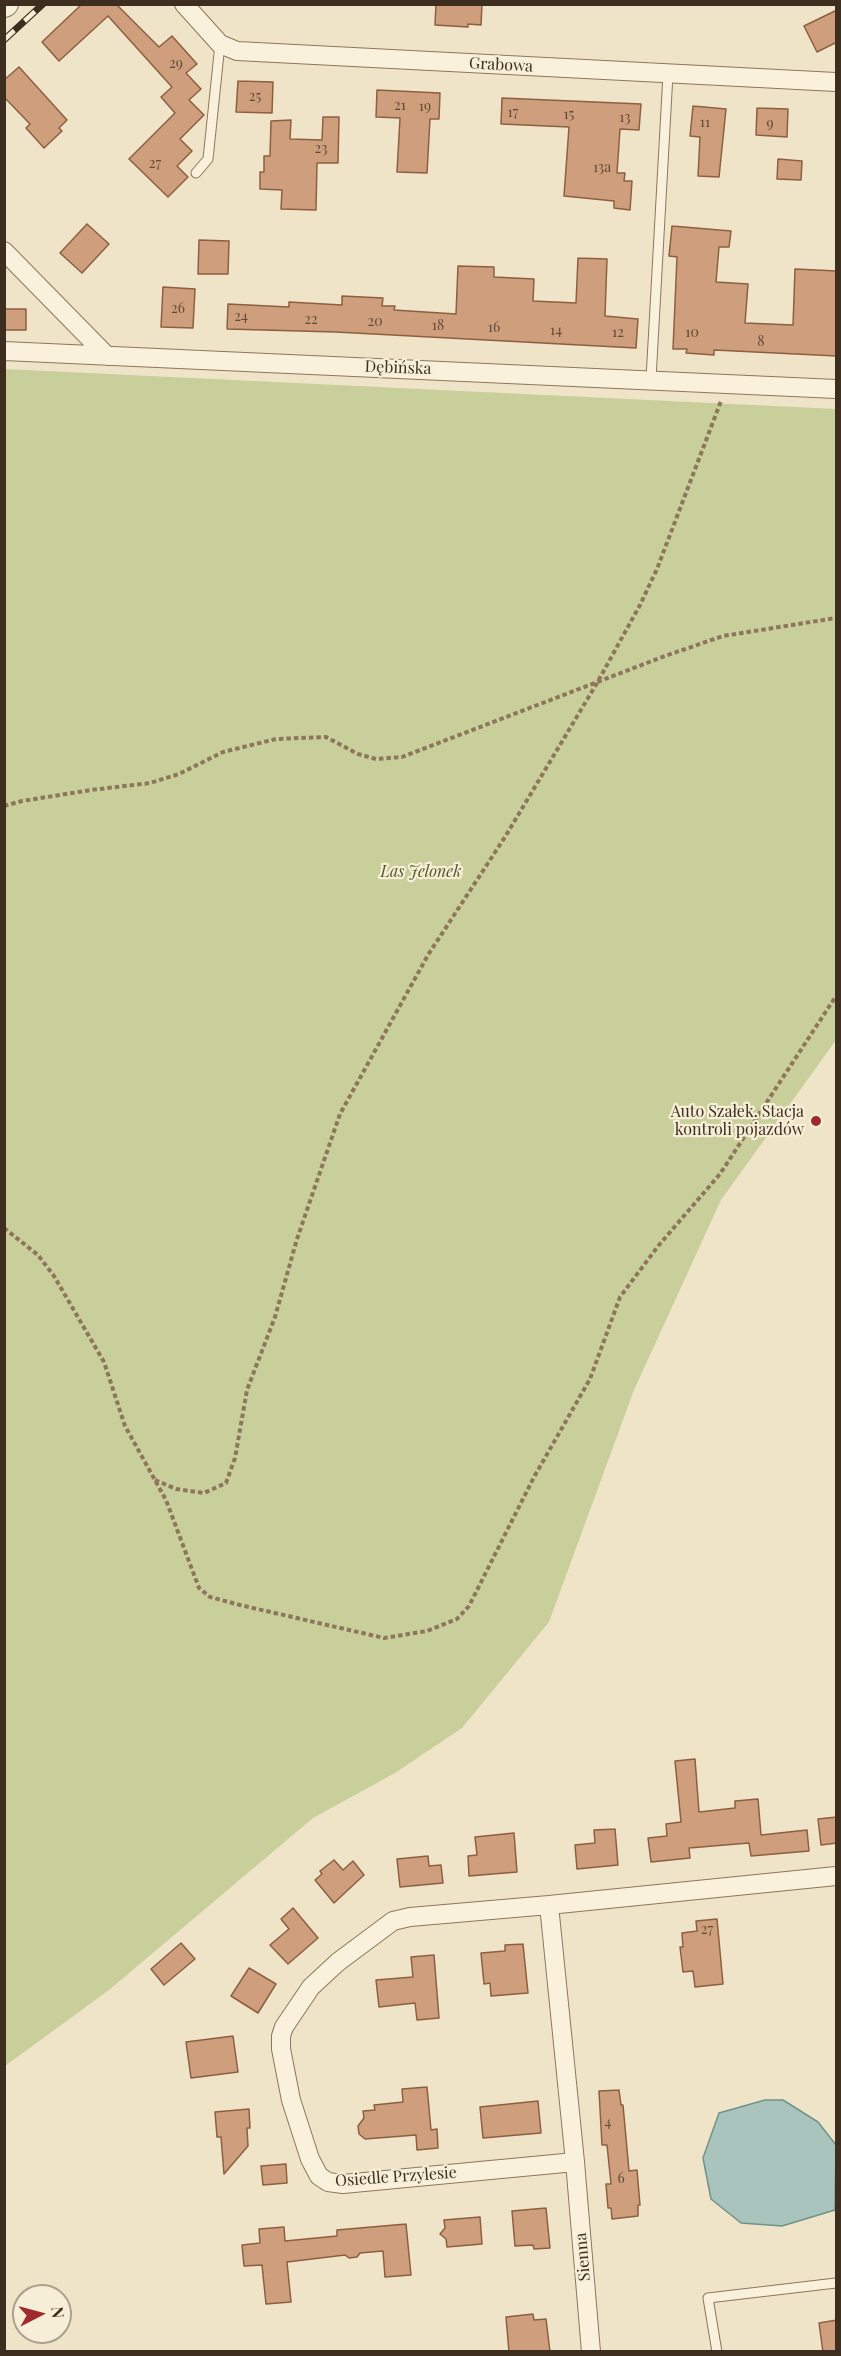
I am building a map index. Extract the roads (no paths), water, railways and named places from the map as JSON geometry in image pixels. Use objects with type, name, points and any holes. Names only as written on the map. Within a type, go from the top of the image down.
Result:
[{"type":"street","points":[[184,4],[220,44]]},
{"type":"street","name":"Grabowa","points":[[220,44],[237,51],[837,82]]},
{"type":"street","points":[[4,250],[107,356]]},
{"type":"street","name":"Dębińska","points":[[4,351],[837,389]]},
{"type":"street","name":"Osiedle Przylesie","points":[[575,2162],[343,2184],[328,2182],[319,2176],[310,2159],[291,2100],[281,2049],[284,2027],[311,1987],[338,1962],[393,1921],[410,1917],[837,1876]]},
{"type":"street","points":[[549,1905],[575,2162]]},
{"type":"street","name":"Sienna","points":[[575,2162],[591,2352]]},
{"type":"lane","points":[[196,172],[208,159],[220,44]]},
{"type":"lane","points":[[651,379],[668,74]]},
{"type":"lane","points":[[717,2352],[708,2298],[837,2283]]},
{"type":"water","points":[[765,2100],[783,2100],[818,2122],[836,2145],[835,2210],[782,2226],[741,2223],[711,2199],[703,2158],[719,2113]]},
{"type":"railway","points":[[4,40],[43,4]]},
{"type":"place","name":"Auto Szałek. Stacja kontroli pojazdów","points":[[816,1121]]},
{"type":"park label","name":"Las Jelonek","points":[[421,872]]}]
